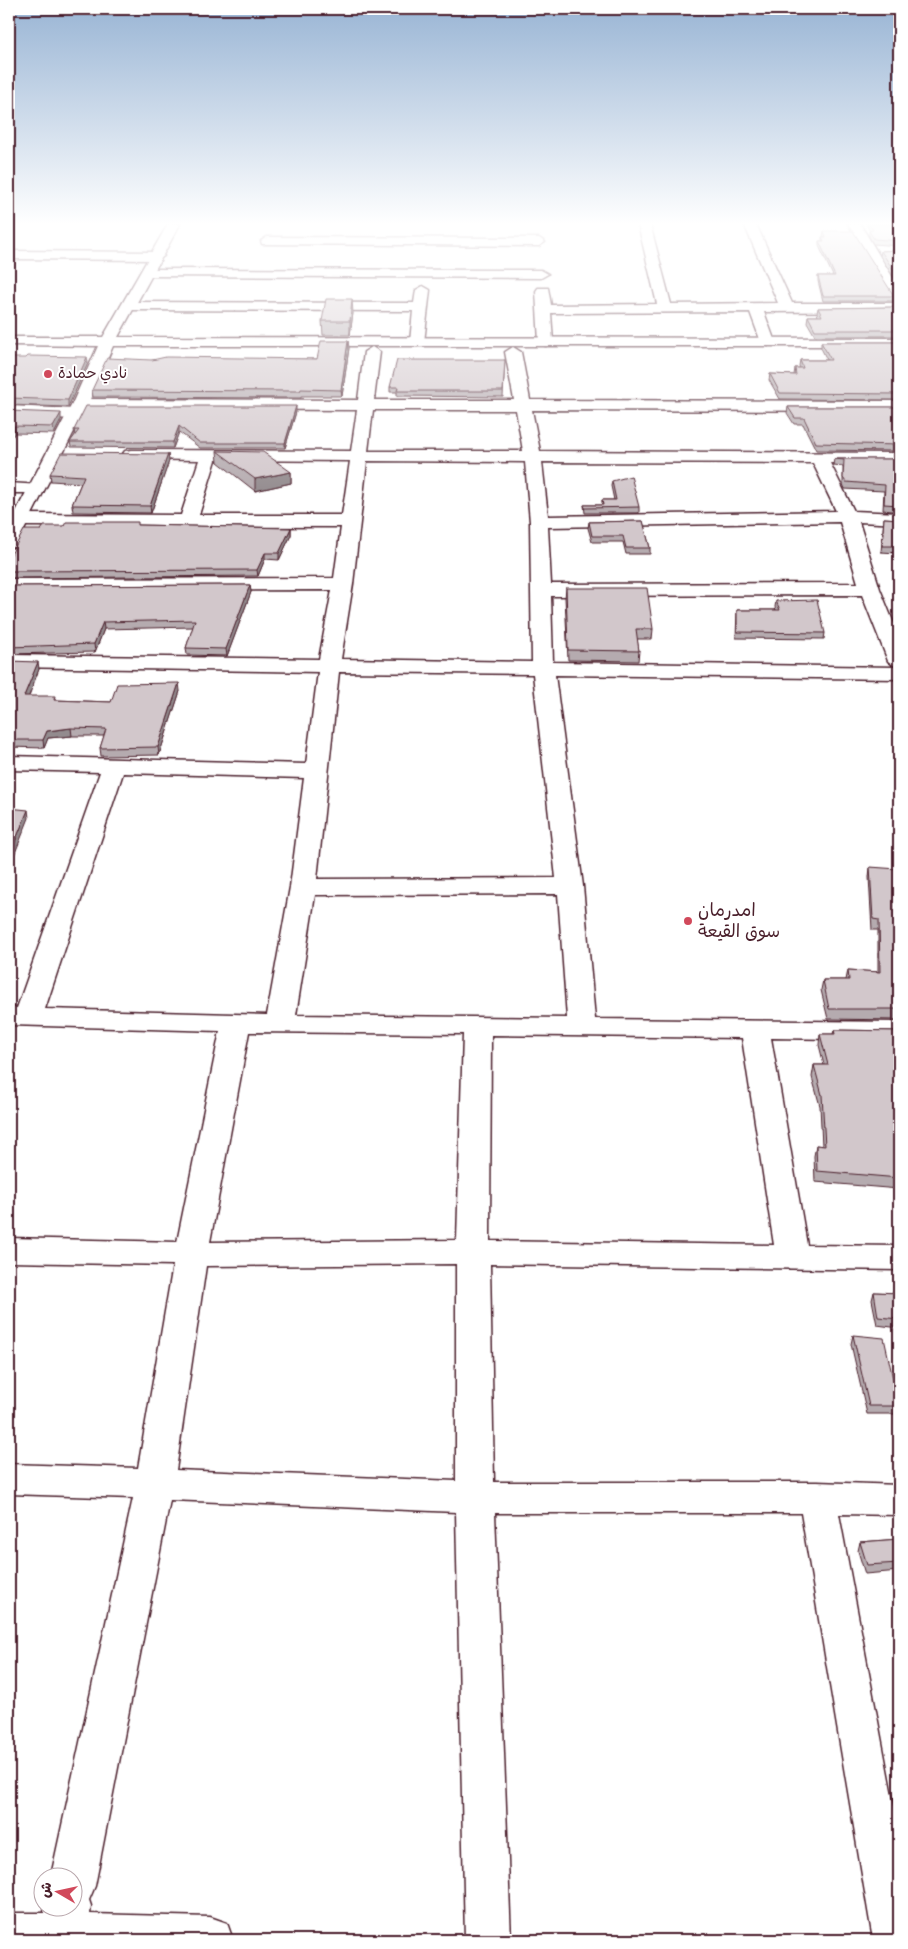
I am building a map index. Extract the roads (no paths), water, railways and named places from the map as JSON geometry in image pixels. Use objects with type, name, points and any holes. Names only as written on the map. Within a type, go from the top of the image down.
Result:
[{"type":"street","points":[[9,542],[123,315]]},
{"type":"street","points":[[417,342],[420,315]]},
{"type":"street","points":[[545,315],[546,342]]},
{"type":"street","points":[[758,315],[768,342]]},
{"type":"street","points":[[9,341],[106,346],[372,352],[899,352]]},
{"type":"street","points":[[9,351],[106,346],[417,342],[899,342]]},
{"type":"street","points":[[280,1023],[303,887],[329,665],[343,584],[372,352]]},
{"type":"street","points":[[513,352],[533,458],[539,522],[543,668],[570,886],[582,1027]]},
{"type":"street","points":[[9,411],[366,406],[899,406]]},
{"type":"street","points":[[54,454],[74,454]]},
{"type":"street","points":[[112,454],[533,458],[899,458]]},
{"type":"street","points":[[189,519],[209,456]]},
{"type":"street","points":[[819,458],[848,516],[870,589],[899,661]]},
{"type":"street","points":[[9,488],[36,489]]},
{"type":"street","points":[[539,522],[848,516],[899,518]]},
{"type":"street","points":[[21,520],[189,519],[351,521]]},
{"type":"street","points":[[9,585],[343,584]]},
{"type":"street","points":[[541,590],[870,589]]},
{"type":"street","points":[[9,661],[899,673]]},
{"type":"street","points":[[9,763],[318,770]]},
{"type":"street","points":[[114,766],[19,1016],[236,1023],[899,1031]]},
{"type":"street","points":[[303,887],[570,886]]},
{"type":"street","points":[[76,1866],[155,1482],[192,1254],[236,1023]]},
{"type":"street","points":[[477,1026],[473,1252],[475,1497],[488,1940]]},
{"type":"street","points":[[755,1029],[792,1256]]},
{"type":"street","points":[[9,1250],[192,1254],[473,1252],[899,1258]]},
{"type":"street","points":[[9,1479],[155,1482],[475,1497],[817,1497],[899,1500]]},
{"type":"street","points":[[817,1497],[896,1940]]},
{"type":"street","points":[[9,1936],[64,1928],[210,1940]]},
{"type":"place","name":"نادي حمادة","points":[[48,374]]},
{"type":"place","name":"امدرمان سوق القيعة","points":[[688,921]]}]
